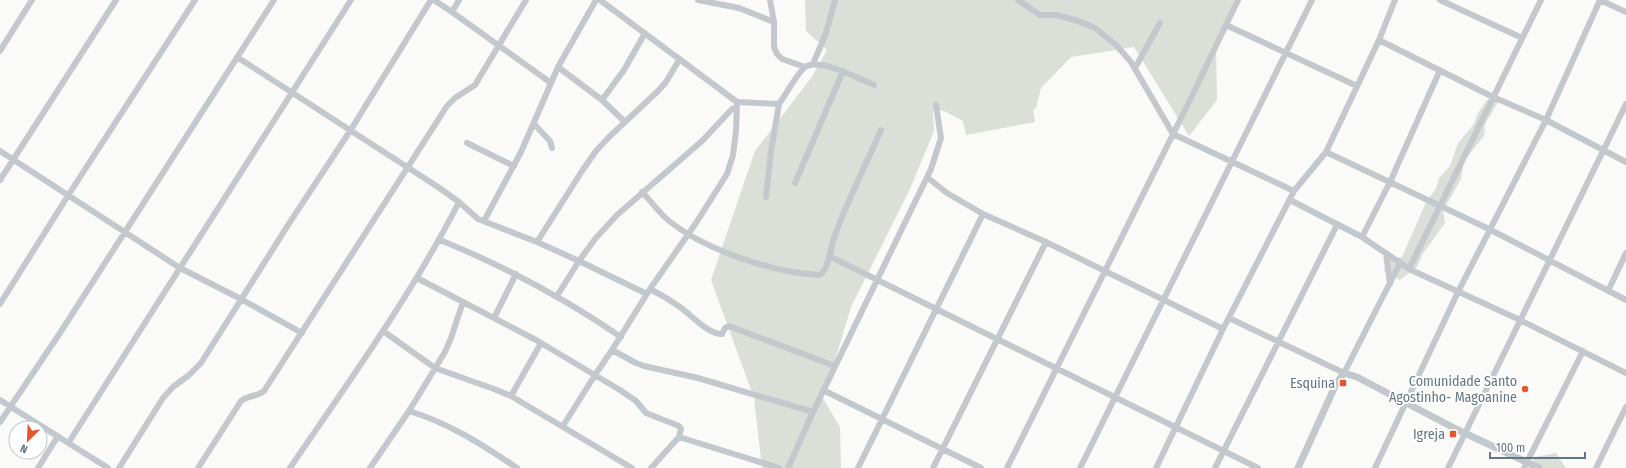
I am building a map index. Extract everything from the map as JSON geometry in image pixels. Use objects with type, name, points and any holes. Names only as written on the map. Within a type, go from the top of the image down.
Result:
[{"type":"street","points":[[0,51],[32,0]]},
{"type":"street","points":[[0,180],[116,0]]},
{"type":"street","points":[[0,304],[69,194],[195,0]]},
{"type":"street","points":[[0,422],[36,370],[125,233],[274,0]]},
{"type":"street","points":[[69,442],[293,94],[351,0]]},
{"type":"street","points":[[118,468],[163,398],[173,387],[202,363],[241,299],[433,0],[551,83]]},
{"type":"street","points":[[452,12],[459,0]]},
{"type":"street","points":[[198,468],[241,401],[245,397],[259,395],[264,391],[447,106],[455,98],[475,85],[526,0]]},
{"type":"street","points":[[484,222],[514,166],[534,124],[558,67],[596,0]]},
{"type":"street","points":[[600,0],[737,105]]},
{"type":"street","points":[[698,0],[739,8],[774,22]]},
{"type":"street","points":[[770,0],[774,22],[773,40],[776,54],[782,59],[805,67]]},
{"type":"street","points":[[813,64],[826,33],[835,0]]},
{"type":"street","points":[[1018,0],[1040,15],[1056,15],[1095,28],[1116,44],[1135,68],[1173,134],[1294,191]]},
{"type":"street","points":[[1007,468],[1238,0]]},
{"type":"street","points":[[1080,468],[1312,0]]},
{"type":"street","points":[[1156,468],[1223,329],[1294,191],[1326,152],[1379,40],[1395,0]]},
{"type":"street","points":[[1440,0],[1522,38]]},
{"type":"street","points":[[1408,269],[1540,0]]},
{"type":"street","points":[[1375,468],[1458,292],[1546,120],[1600,0],[1626,12]]},
{"type":"street","points":[[1135,68],[1160,23]]},
{"type":"street","points":[[1226,25],[1357,86]]},
{"type":"street","points":[[602,100],[624,70],[645,33]]},
{"type":"street","points":[[1379,40],[1493,97],[1546,120],[1626,162]]},
{"type":"street","points":[[237,57],[459,202],[472,214],[484,222],[537,242],[671,300],[704,326],[717,334],[722,334],[725,328],[729,326],[835,366]]},
{"type":"street","points":[[537,242],[582,171],[600,146],[662,87],[679,60]]},
{"type":"street","points":[[766,197],[771,151],[779,104],[805,67],[813,64],[843,71],[874,85]]},
{"type":"street","points":[[558,67],[602,100],[625,122]]},
{"type":"street","points":[[1362,237],[1390,182],[1440,70]]},
{"type":"street","points":[[795,184],[843,71]]},
{"type":"street","points":[[557,296],[579,261],[607,225],[642,192],[702,141],[732,109],[737,105],[779,104]]},
{"type":"street","points":[[1448,468],[1626,104]]},
{"type":"street","points":[[563,426],[621,337],[648,291],[718,188],[729,168],[736,131],[737,105]]},
{"type":"street","points":[[788,468],[823,390],[928,178],[941,138],[936,105]]},
{"type":"street","points":[[534,124],[550,141],[552,148]]},
{"type":"street","points":[[642,192],[668,220],[687,234],[718,250],[764,265],[820,275],[823,273],[834,236],[842,216],[881,130]]},
{"type":"street","points":[[467,143],[514,166]]},
{"type":"street","points":[[0,151],[69,194],[125,233],[180,268],[302,332]]},
{"type":"street","points":[[1326,152],[1489,229],[1626,300]]},
{"type":"street","points":[[928,178],[947,193],[983,214],[1046,242],[1223,329]]},
{"type":"street","points":[[1290,200],[1362,237],[1408,269],[1520,320],[1626,373]]},
{"type":"street","points":[[290,468],[417,278],[440,240],[459,202]]},
{"type":"street","points":[[858,468],[883,420],[983,214]]},
{"type":"street","points":[[1215,468],[1337,225]]},
{"type":"street","points":[[440,240],[516,274],[557,296],[621,337]]},
{"type":"street","points":[[933,468],[998,341],[1046,242]]},
{"type":"street","points":[[1386,253],[1390,284]]},
{"type":"street","points":[[1608,291],[1626,253]]},
{"type":"street","points":[[829,256],[998,341],[1258,468]]},
{"type":"street","points":[[1298,468],[1336,384],[1344,373],[1400,263]]},
{"type":"street","points":[[494,318],[516,274]]},
{"type":"street","points":[[417,278],[541,343],[636,401],[646,413],[679,426],[681,429],[679,437],[651,468]]},
{"type":"street","points":[[370,468],[409,411],[435,368],[451,338],[463,302]]},
{"type":"street","points":[[1229,318],[1344,373],[1356,377],[1525,465],[1539,468]]},
{"type":"street","points":[[383,331],[435,368],[487,386],[510,396],[632,468]]},
{"type":"street","points":[[510,396],[541,343]]},
{"type":"street","points":[[612,350],[644,366],[698,378],[813,412]]},
{"type":"street","points":[[1525,465],[1583,351]]},
{"type":"street","points":[[823,390],[942,450],[982,468]]},
{"type":"street","points":[[0,400],[69,442],[108,468]]},
{"type":"street","points":[[1596,468],[1626,407]]},
{"type":"street","points":[[409,411],[427,417],[468,436],[517,468]]},
{"type":"street","points":[[38,468],[58,436]]},
{"type":"street","points":[[679,437],[779,468]]},
{"type":"shaded area","points":[[805,0],[1234,0],[1216,46],[1217,100],[1189,136],[1134,47],[1071,57],[1041,88],[1036,108],[1033,110],[1035,122],[966,135],[963,121],[944,111],[933,110],[934,131],[910,189],[851,307],[830,377],[821,395],[840,427],[841,468],[762,468],[754,398],[711,280],[755,151],[811,78],[827,50],[806,31]]},
{"type":"shaded area","points":[[1496,98],[1498,102],[1485,124],[1484,136],[1464,161],[1461,179],[1443,211],[1445,223],[1422,255],[1417,267],[1400,280],[1384,271],[1387,258],[1402,257],[1427,200],[1436,189],[1439,178],[1450,166],[1458,143],[1474,124],[1478,113],[1487,100]]},
{"type":"shaded area","points":[[1556,453],[1566,468],[1529,468],[1535,457]]},
{"type":"place","name":"Esquina","points":[[1343,383]]},
{"type":"place","name":"Comunidade Santo Agostinho- Magoanine","points":[[1525,389]]},
{"type":"place","name":"Igreja","points":[[1453,434]]}]
